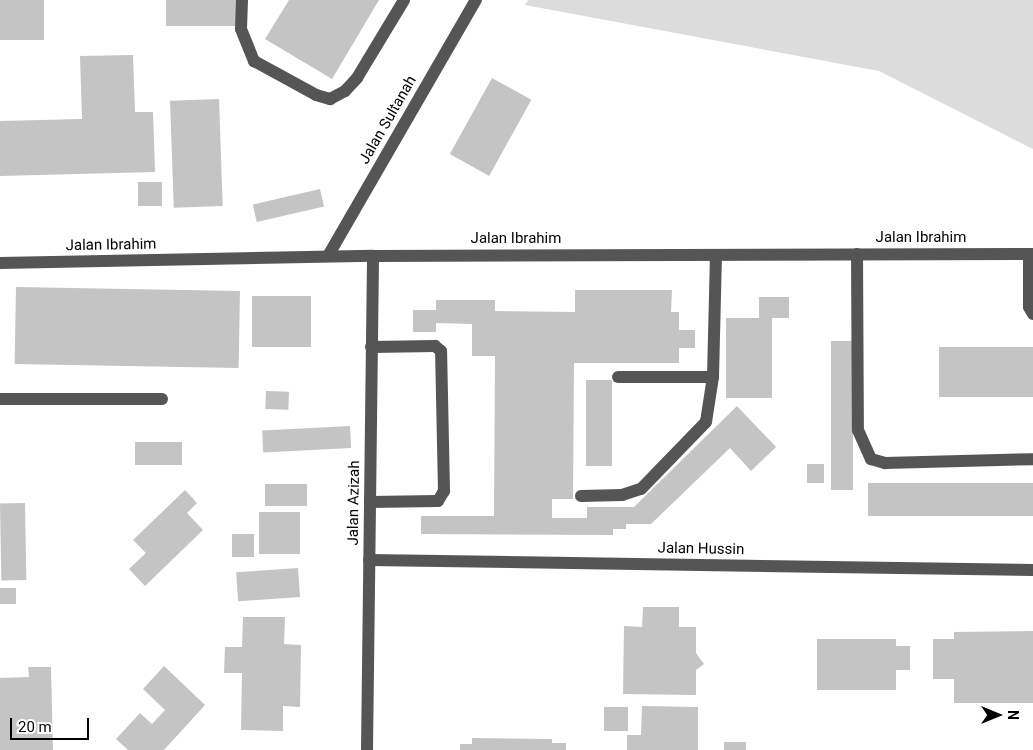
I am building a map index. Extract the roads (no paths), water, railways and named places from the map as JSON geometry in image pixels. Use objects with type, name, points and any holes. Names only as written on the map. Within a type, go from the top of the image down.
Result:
[{"type":"street","points":[[242,0],[241,30],[254,61],[316,96],[330,98],[345,91],[357,78],[404,0]]},
{"type":"street","name":"Jalan Sultanah","points":[[328,256],[476,0]]},
{"type":"street","points":[[856,254],[858,430],[871,459],[885,463],[1033,459]]},
{"type":"street","points":[[1031,254],[1029,308],[1033,314]]},
{"type":"street","name":"Jalan Ibrahim","points":[[0,263],[328,256],[1031,254]]},
{"type":"street","points":[[580,496],[622,495],[640,489],[706,422],[713,377],[716,255]]},
{"type":"street","name":"Jalan Azizah","points":[[367,750],[373,256]]},
{"type":"street","points":[[370,502],[438,501],[444,491],[442,351],[435,346],[372,347]]},
{"type":"street","points":[[618,376],[713,377]]},
{"type":"street","points":[[0,399],[162,399]]},
{"type":"street","name":"Jalan Hussin","points":[[369,560],[1033,570]]}]
